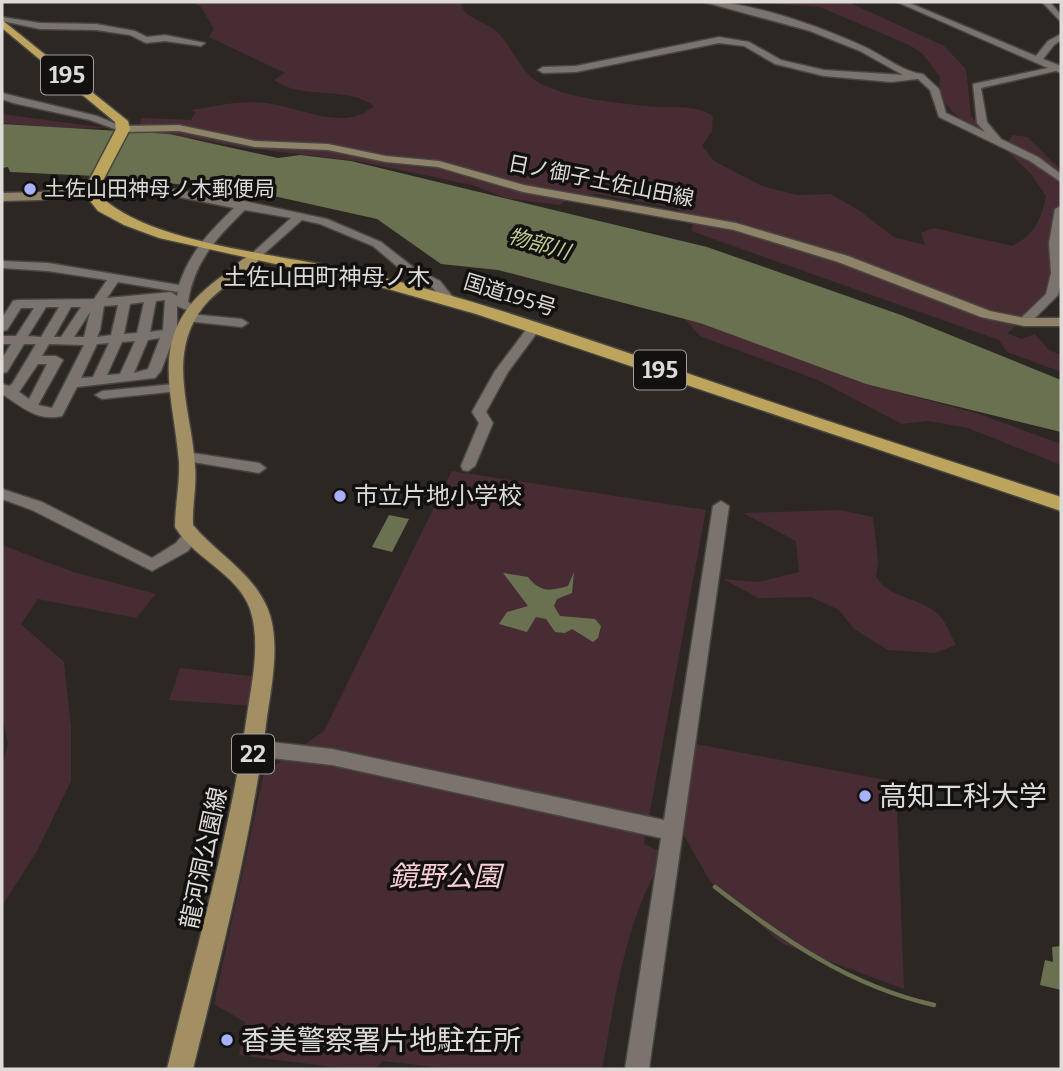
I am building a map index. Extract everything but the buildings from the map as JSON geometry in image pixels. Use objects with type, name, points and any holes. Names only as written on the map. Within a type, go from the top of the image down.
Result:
[{"type":"highway","name":"195","points":[[4,26],[113,113],[122,131]]},
{"type":"highway","points":[[94,183],[122,131]]},
{"type":"highway","name":"国道195号","points":[[94,183],[90,192],[92,200],[101,209],[145,227],[253,258],[345,274],[536,326],[705,386],[1061,504]]},
{"type":"main road","name":"日ノ御子土佐山田線","points":[[122,131],[179,128],[255,144],[328,147],[386,159],[439,164],[523,188],[690,217],[812,249],[986,314],[1024,322],[1061,322]]},
{"type":"main road","points":[[2,197],[41,196],[94,183]]},
{"type":"main road","points":[[191,536],[184,527],[187,457],[181,412],[174,388],[173,358],[176,334],[192,313],[253,258]]},
{"type":"main road","name":"龍河洞公園線","points":[[180,1069],[234,850],[254,748],[262,674],[262,623],[258,606],[241,579],[191,536]]},
{"type":"street","points":[[708,2],[774,16],[829,32],[911,76]]},
{"type":"street","points":[[901,2],[1060,69]]},
{"type":"street","points":[[1046,2],[1061,20]]},
{"type":"street","points":[[4,26],[96,27],[132,33],[146,40],[165,38],[201,43]]},
{"type":"street","points":[[1038,60],[1051,43],[1061,37]]},
{"type":"street","points":[[543,69],[576,69],[719,40],[746,44],[778,62],[802,69],[879,79],[920,76],[928,81],[942,115],[1034,159],[1061,179]]},
{"type":"street","points":[[999,143],[982,123],[976,86],[1060,69]]},
{"type":"street","points":[[2,96],[30,107],[109,122],[122,131]]},
{"type":"street","points":[[94,183],[159,190],[301,215],[377,244],[409,270],[436,284],[450,301]]},
{"type":"street","points":[[242,323],[192,313],[182,304],[183,289],[202,244],[244,204]]},
{"type":"street","points":[[1024,322],[1052,295],[1057,273],[1055,243],[1061,209]]},
{"type":"street","points":[[253,258],[301,215]]},
{"type":"street","points":[[2,264],[48,267],[183,289]]},
{"type":"street","points":[[65,341],[114,278]]},
{"type":"street","points":[[2,327],[17,304],[94,303],[171,296],[176,334],[155,371],[150,375],[125,377],[101,392]]},
{"type":"street","points":[[125,377],[142,337],[151,298]]},
{"type":"street","points":[[101,392],[117,339],[125,300]]},
{"type":"street","points":[[6,390],[26,406],[44,414],[57,413],[94,330],[94,303]]},
{"type":"street","points":[[2,369],[42,304]]},
{"type":"street","points":[[6,390],[17,387],[67,304]]},
{"type":"street","points":[[468,466],[486,423],[479,412],[502,371],[536,326]]},
{"type":"street","points":[[2,340],[90,341],[176,334]]},
{"type":"street","points":[[26,406],[34,402],[56,360],[32,360]]},
{"type":"street","points":[[72,383],[101,392],[174,388]]},
{"type":"street","points":[[187,457],[258,468]]},
{"type":"street","points":[[2,494],[37,506],[152,565],[182,547],[191,536]]},
{"type":"street","points":[[637,1069],[720,506]]},
{"type":"street","points":[[254,748],[332,757],[673,831]]},
{"type":"green space","points":[[193,2],[461,2],[465,12],[496,31],[522,66],[541,84],[592,99],[689,108],[705,112],[713,116],[712,131],[702,146],[714,161],[762,186],[797,195],[830,194],[857,209],[894,237],[925,245],[921,233],[934,228],[1012,246],[1031,232],[1042,213],[1046,196],[1031,174],[1006,150],[1012,135],[1027,137],[1061,170],[1061,288],[1007,333],[1021,339],[1035,334],[1049,350],[1061,355],[1061,372],[1007,352],[999,340],[691,231],[695,219],[675,208],[597,194],[574,196],[559,205],[506,198],[472,185],[357,161],[239,147],[197,139],[139,135],[141,118],[191,120],[196,112],[191,110],[228,104],[266,103],[336,118],[362,114],[374,106],[350,96],[298,90],[274,80],[285,73],[209,37],[214,29],[201,7]]},
{"type":"green space","points":[[756,2],[848,2],[944,46],[966,69],[971,116],[989,136],[954,114],[943,97],[940,77],[922,53],[909,45],[820,7]]},
{"type":"green space","points":[[2,114],[106,128],[70,129],[2,123]]},
{"type":"green space","points":[[684,318],[713,323],[857,381],[979,414],[1061,444],[1061,465],[968,428],[928,421],[902,424],[818,380],[700,336]]},
{"type":"green space","name":"鏡野公園","points":[[452,471],[706,510],[644,844],[666,854],[652,879],[631,931],[602,1069],[451,1069],[383,1061],[375,1069],[348,1069],[239,1055],[245,1022],[214,1004],[264,773],[324,731]]},
{"type":"green space","points":[[839,510],[873,517],[878,561],[876,577],[889,590],[939,615],[956,645],[935,653],[888,650],[854,629],[839,610],[811,597],[758,598],[723,579],[758,582],[799,572],[796,541],[743,513]]},
{"type":"green space","points":[[2,545],[73,572],[156,594],[136,618],[38,599],[21,624],[64,662],[71,727],[71,781],[37,851],[2,906],[2,766],[8,743],[2,714]]},
{"type":"green space","points":[[180,668],[258,677],[254,706],[169,700]]},
{"type":"green space","points":[[696,744],[896,782],[904,989],[783,944],[710,881],[682,832]]},
{"type":"water","name":"物部川","points":[[2,124],[169,134],[278,158],[300,155],[351,161],[707,247],[901,315],[1061,380],[1061,432],[866,384],[700,323],[498,270],[441,264],[377,219],[269,195],[117,177],[10,172],[8,167],[2,168]]},
{"type":"water","points":[[389,515],[409,519],[392,552],[372,547]]},
{"type":"water","points":[[574,572],[572,593],[557,599],[554,606],[560,616],[595,619],[601,626],[598,638],[593,642],[572,629],[565,633],[555,632],[546,619],[536,617],[527,632],[499,624],[507,612],[528,606],[503,573],[528,577],[537,586],[551,590],[568,586]]},
{"type":"water","points":[[1061,946],[1061,990],[1040,985],[1045,960],[1053,962],[1052,947]]},
{"type":"waterway","points":[[715,887],[766,925],[845,973],[903,997],[934,1005]]},
{"type":"place","name":"土佐山田神母ノ木郵便局","points":[[30,189]]},
{"type":"place","name":"市立片地小学校","points":[[340,496]]},
{"type":"place","name":"高知工科大学","points":[[865,796]]},
{"type":"place","name":"香美警察署片地駐在所","points":[[227,1040]]},
{"type":"district","name":"土佐山田町神母ノ木","points":[[327,277]]}]
